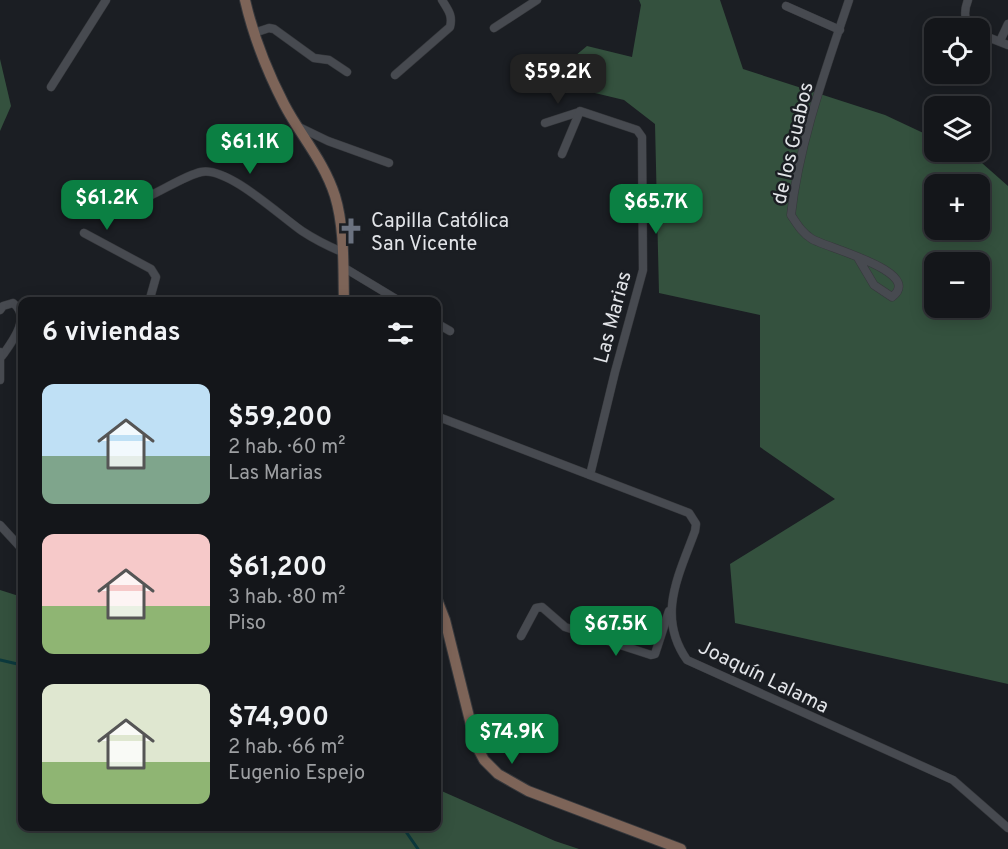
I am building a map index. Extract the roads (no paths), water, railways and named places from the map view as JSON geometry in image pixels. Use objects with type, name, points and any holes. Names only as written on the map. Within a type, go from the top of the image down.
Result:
[{"type":"street","points":[[51,87],[106,0]]},
{"type":"street","points":[[245,0],[254,33],[284,104],[315,151],[334,195],[342,252],[344,297]]},
{"type":"street","points":[[394,75],[450,27],[452,20],[450,13],[442,0]]},
{"type":"street","points":[[494,28],[537,0]]},
{"type":"street","name":"de los Guabos","points":[[849,0],[830,54],[805,145],[793,195],[791,215],[803,234],[891,272],[899,279],[898,292],[892,297],[874,285],[858,258]]},
{"type":"street","points":[[966,18],[968,0]]},
{"type":"street","points":[[786,6],[840,30]]},
{"type":"street","points":[[1000,41],[1008,24]]},
{"type":"street","points":[[254,33],[269,28],[274,29],[314,58],[329,60],[347,72]]},
{"type":"street","points":[[990,38],[1008,45]]},
{"type":"street","points":[[545,123],[579,112]]},
{"type":"street","points":[[562,154],[579,112]]},
{"type":"street","name":"Las Marias","points":[[579,112],[637,130],[642,137],[643,270],[590,475]]},
{"type":"street","points":[[299,127],[328,141],[389,164]]},
{"type":"street","points":[[147,197],[202,171],[215,172],[238,182],[266,206],[304,233],[342,252]]},
{"type":"street","points":[[84,233],[151,268],[156,277],[150,297]]},
{"type":"street","points":[[343,267],[392,297]]},
{"type":"street","points":[[0,310],[3,306],[14,303],[18,306]]},
{"type":"street","points":[[0,380],[1,354],[10,343],[18,325]]},
{"type":"street","points":[[441,326],[450,331]]},
{"type":"street","name":"Joaquín Lalama","points":[[441,418],[689,513],[694,518],[695,531],[675,587],[670,609],[679,649],[687,660],[953,780],[1008,828]]},
{"type":"street","points":[[0,525],[18,545]]},
{"type":"street","points":[[521,636],[536,608],[542,607],[565,627],[651,655],[655,654],[670,609]]},
{"type":"street","points":[[441,610],[476,745],[484,760],[498,774],[528,791],[681,849]]},
{"type":"waterway","points":[[0,660],[18,664]]},
{"type":"waterway","points":[[405,831],[418,849]]},
{"type":"place","name":"Capilla Católica San Vicente","points":[[351,231]]}]
